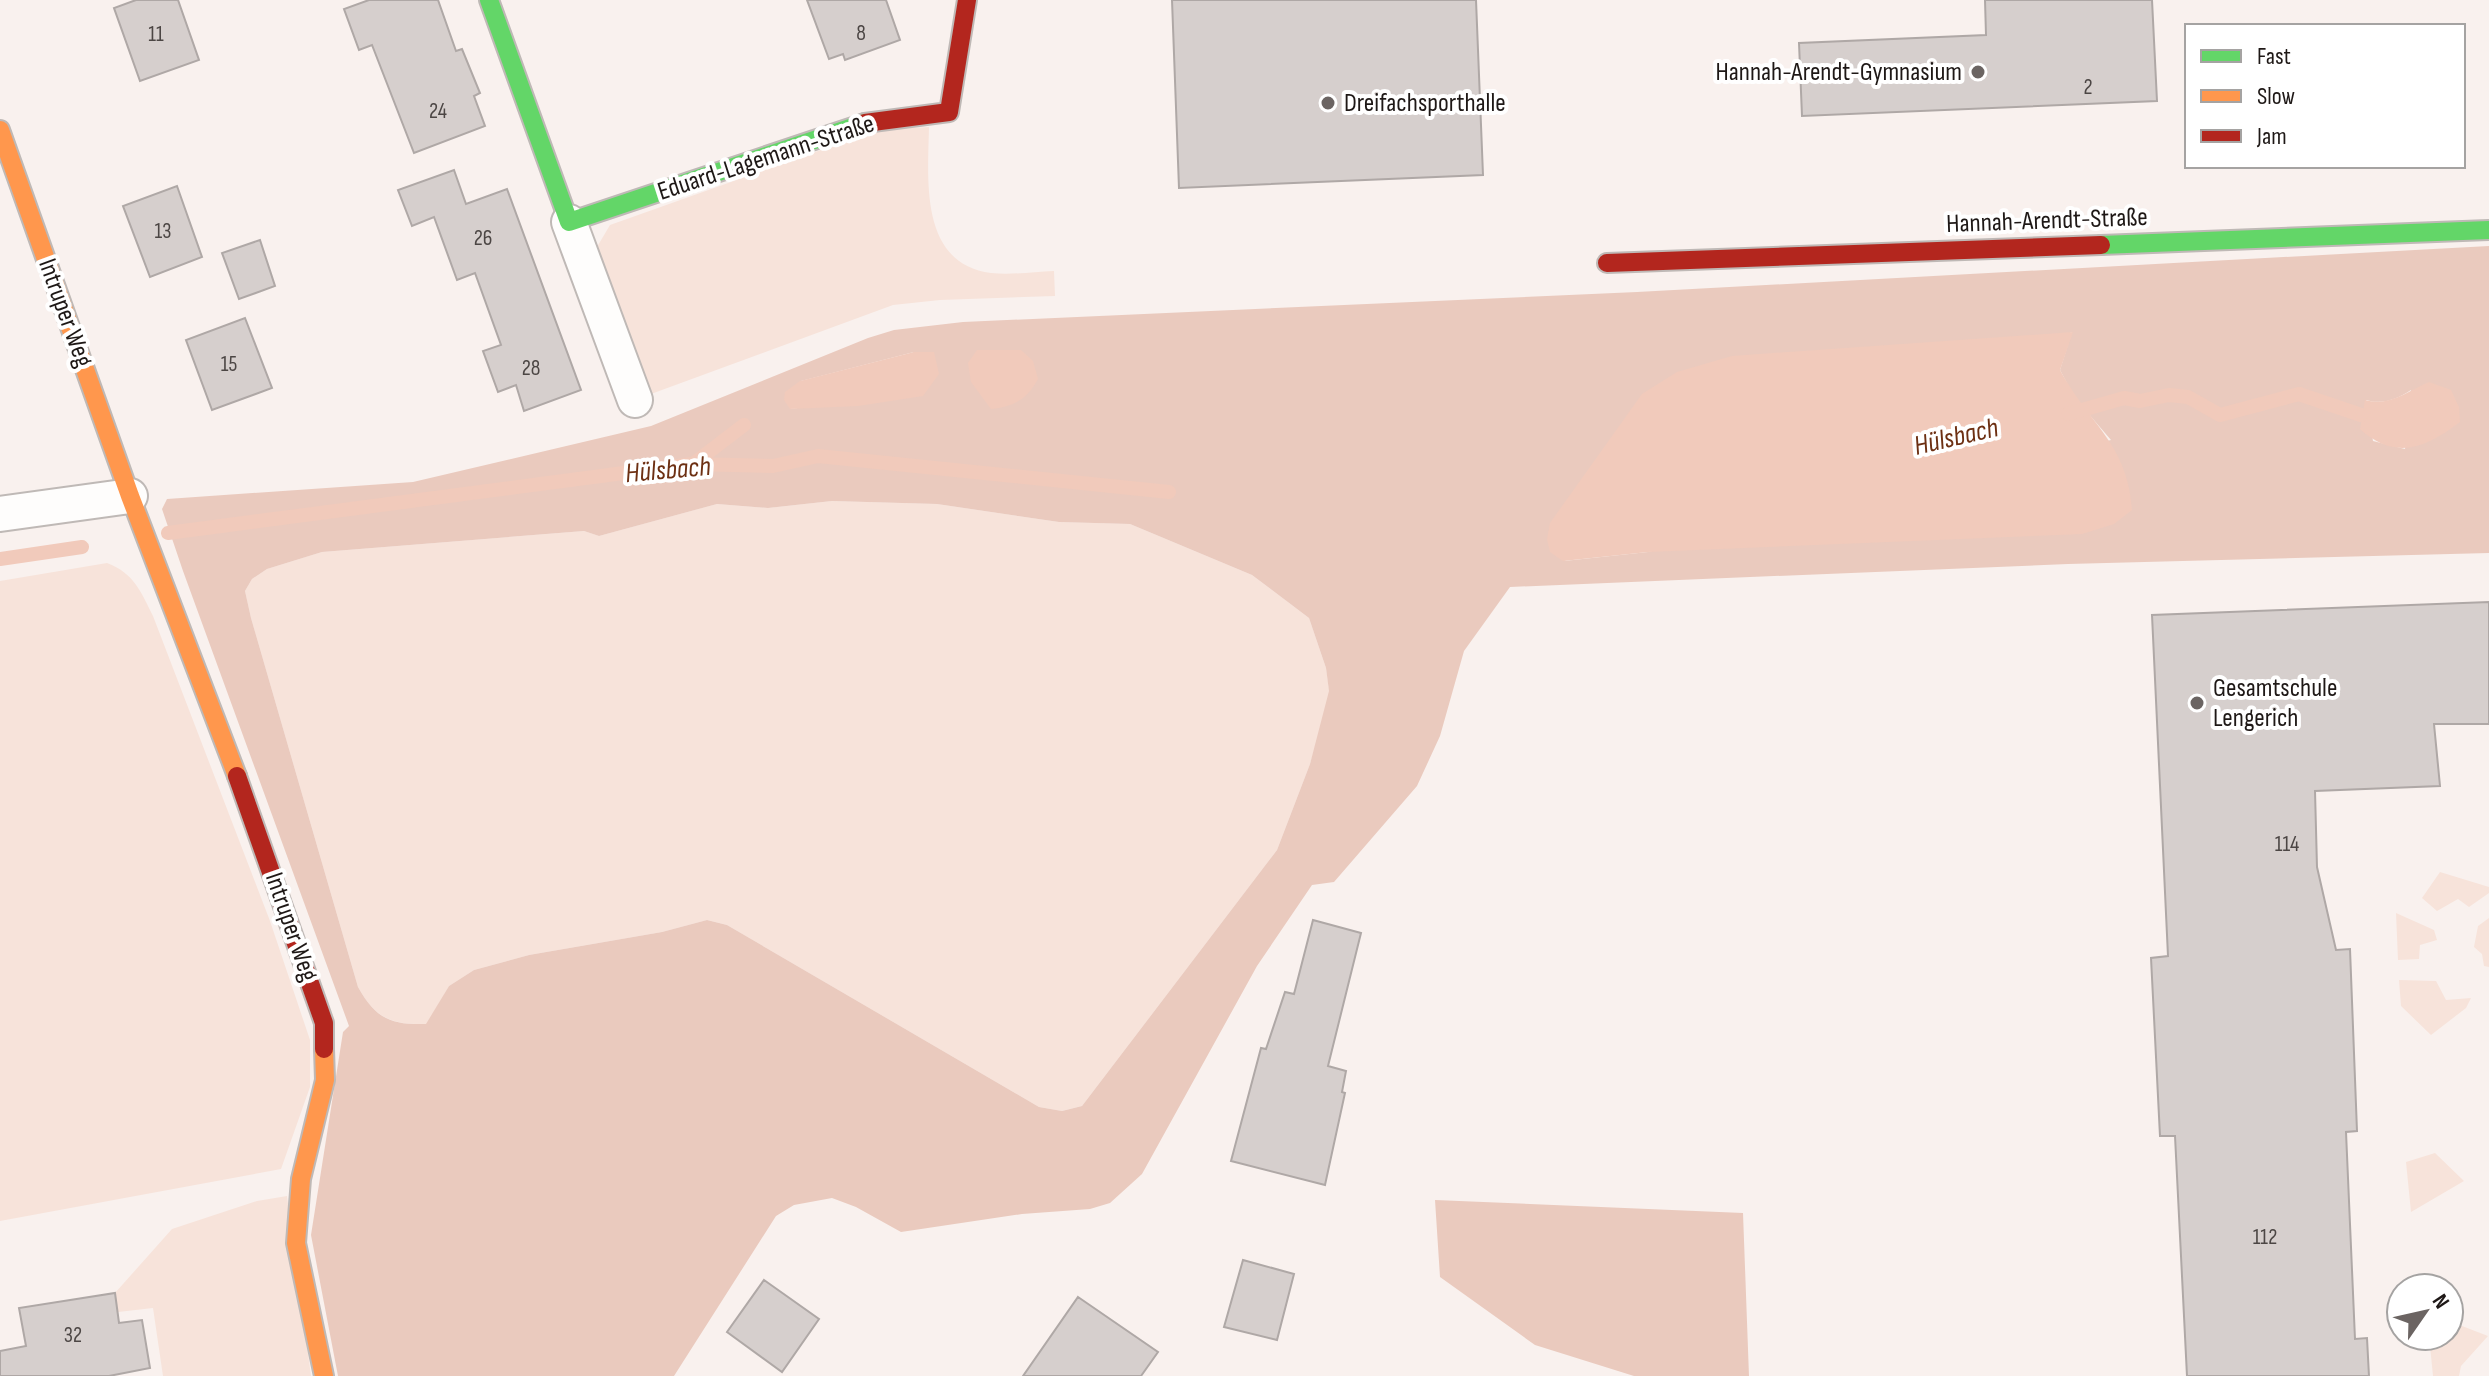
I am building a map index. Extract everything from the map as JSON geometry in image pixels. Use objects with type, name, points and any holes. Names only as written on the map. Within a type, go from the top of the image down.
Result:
[{"type":"street","points":[[489,0],[635,400]]},
{"type":"street","name":"Eduard-Lagemann-Straße","points":[[569,222],[875,120],[949,112],[967,0]]},
{"type":"street","name":"Intruper Weg","points":[[0,130],[130,496],[230,755],[324,1023],[325,1080],[301,1179],[296,1243],[324,1376]]},
{"type":"street","name":"Hannah-Arendt-Straße","points":[[1607,263],[2489,230]]},
{"type":"street","points":[[0,514],[130,496]]},
{"type":"shaded area","points":[[929,127],[929,194],[939,237],[951,254],[968,266],[991,273],[1054,271],[1055,296],[893,305],[651,394],[597,247],[610,225],[877,130]]},
{"type":"shaded area","points":[[2489,246],[2489,553],[2068,564],[1510,587],[1464,651],[1440,736],[1417,786],[1334,882],[1312,885],[1257,966],[1142,1174],[1110,1203],[1090,1209],[1022,1214],[901,1232],[856,1207],[832,1198],[794,1205],[776,1216],[674,1376],[338,1376],[311,1235],[343,1032],[349,1026],[183,571],[162,509],[167,499],[413,482],[651,426],[894,330],[963,322],[1637,292]],"holes":[[[2072,332],[2060,370],[2075,398],[2111,440],[1648,552],[1564,561]],[[914,352],[813,406],[790,409],[801,381]],[[2411,390],[2405,449],[2373,441],[2366,400],[2395,398]],[[832,501],[937,504],[1059,522],[1130,524],[1252,575],[1309,618],[1326,668],[1329,691],[1310,764],[1277,850],[1082,1106],[1062,1111],[1039,1107],[727,925],[707,920],[662,932],[529,955],[474,970],[449,986],[426,1024],[403,1023],[386,1018],[371,1006],[358,987],[251,618],[245,591],[252,579],[267,569],[322,552],[584,531],[599,536],[717,504],[768,508]]]},
{"type":"shaded area","points":[[832,501],[937,504],[1059,522],[1130,524],[1252,575],[1309,618],[1326,668],[1330,696],[1310,764],[1277,850],[1082,1106],[1062,1111],[1039,1107],[727,925],[707,920],[662,932],[529,955],[474,970],[449,986],[427,1024],[395,1021],[371,1006],[358,987],[251,618],[245,591],[252,579],[267,569],[322,552],[584,531],[599,536],[717,504],[768,508]]},
{"type":"shaded area","points":[[107,563],[130,578],[153,616],[270,921],[310,1040],[310,1087],[281,1169],[0,1221],[0,581]]},
{"type":"shaded area","points":[[2440,872],[2489,887],[2489,893],[2469,907],[2458,899],[2437,911],[2422,898]]},
{"type":"shaded area","points":[[2396,913],[2434,930],[2437,940],[2420,945],[2419,959],[2398,960]]},
{"type":"shaded area","points":[[2489,918],[2489,967],[2484,966],[2482,954],[2474,947],[2478,926]]},
{"type":"shaded area","points":[[2399,980],[2436,981],[2446,1000],[2471,998],[2466,1008],[2431,1035],[2401,1006]]},
{"type":"shaded area","points":[[2435,1153],[2464,1181],[2411,1212],[2406,1162]]},
{"type":"shaded area","points":[[287,1196],[311,1376],[163,1376],[153,1308],[118,1312],[115,1293],[172,1229],[257,1201]]},
{"type":"shaded area","points":[[1435,1200],[1743,1213],[1749,1376],[1634,1376],[1535,1345],[1440,1277]]},
{"type":"shaded area","points":[[2465,1327],[2488,1336],[2461,1366],[2459,1376],[2433,1376],[2431,1352],[2465,1352]]},
{"type":"water","points":[[2073,332],[2060,370],[2115,451],[2129,487],[2132,510],[2114,524],[2082,534],[1648,552],[1563,561],[1550,552],[1547,539],[1550,523],[1642,394],[1677,372],[1732,356]]},
{"type":"water","points":[[977,350],[1021,350],[1033,361],[1038,379],[1019,401],[991,409],[971,382],[968,363]]},
{"type":"water","points":[[914,352],[934,352],[939,374],[923,396],[858,406],[790,409],[784,400],[785,392],[800,381]]},
{"type":"water","points":[[2429,382],[2451,390],[2459,407],[2460,422],[2447,431],[2423,444],[2398,448],[2373,439],[2360,429],[2365,400],[2390,400]]},
{"type":"building","points":[[136,0],[178,0],[199,60],[140,81],[114,8]]},
{"type":"building","points":[[369,0],[438,0],[456,51],[462,49],[480,93],[474,96],[485,126],[414,153],[372,45],[359,50],[344,9]]},
{"type":"building","points":[[807,0],[886,0],[900,40],[845,60],[843,54],[829,59]]},
{"type":"building","name":"Dreifachsporthalle","points":[[1172,0],[1476,0],[1483,175],[1179,188]]},
{"type":"building","name":"Hannah-Arendt-Gymnasium","points":[[1985,0],[2152,0],[2157,101],[1802,116],[1799,43],[1986,35]]},
{"type":"building","points":[[454,170],[466,204],[507,189],[581,390],[524,411],[516,385],[498,392],[483,351],[501,345],[475,273],[457,280],[434,217],[412,226],[398,190]]},
{"type":"building","points":[[177,186],[202,257],[150,277],[123,206]]},
{"type":"building","points":[[260,240],[275,286],[239,299],[222,253]]},
{"type":"building","points":[[245,318],[272,388],[212,410],[186,340]]},
{"type":"building","points":[[2489,602],[2489,724],[2434,724],[2440,786],[2315,791],[2317,867],[2336,950],[2350,949],[2357,1131],[2346,1132],[2355,1339],[2367,1338],[2369,1376],[2187,1376],[2175,1136],[2160,1136],[2151,958],[2168,956],[2152,615]]},
{"type":"building","points":[[1313,920],[1361,933],[1328,1066],[1346,1071],[1342,1092],[1345,1093],[1325,1185],[1231,1161],[1261,1048],[1266,1049],[1285,992],[1294,994]]},
{"type":"building","points":[[1243,1260],[1294,1274],[1277,1340],[1224,1327]]},
{"type":"building","points":[[764,1280],[819,1319],[782,1372],[727,1332]]},
{"type":"building","points":[[115,1293],[119,1323],[142,1320],[150,1368],[109,1376],[0,1376],[0,1351],[26,1346],[19,1308]]},
{"type":"building","points":[[1078,1297],[1158,1352],[1141,1376],[1023,1376]]},
{"type":"waterway","name":"Hülsbach","points":[[2068,414],[2124,398],[2140,401],[2169,395],[2188,397],[2220,415],[2299,394],[2361,415]]},
{"type":"waterway","points":[[693,464],[744,425]]},
{"type":"waterway","name":"Hülsbach","points":[[168,533],[692,464],[773,466],[818,456],[1169,492]]},
{"type":"waterway","name":"Hülsbach","points":[[0,559],[82,547]]},
{"type":"traffic: fast","points":[[489,0],[569,222],[865,123]]},
{"type":"traffic: fast","points":[[2101,245],[2489,230]]},
{"type":"traffic: slow","points":[[0,130],[130,496],[237,776]]},
{"type":"traffic: slow","points":[[324,1049],[325,1080],[301,1179],[296,1243],[324,1376]]},
{"type":"traffic: jam","points":[[865,123],[949,112],[967,0]]},
{"type":"traffic: jam","points":[[1607,263],[2101,245]]},
{"type":"traffic: jam","points":[[237,776],[324,1023],[324,1049]]},
{"type":"place","name":"Hannah-Arendt-Gymnasium","points":[[1978,72]]},
{"type":"place","name":"Dreifachsporthalle","points":[[1328,103]]},
{"type":"place","name":"Gesamtschule Lengerich","points":[[2197,703]]}]
